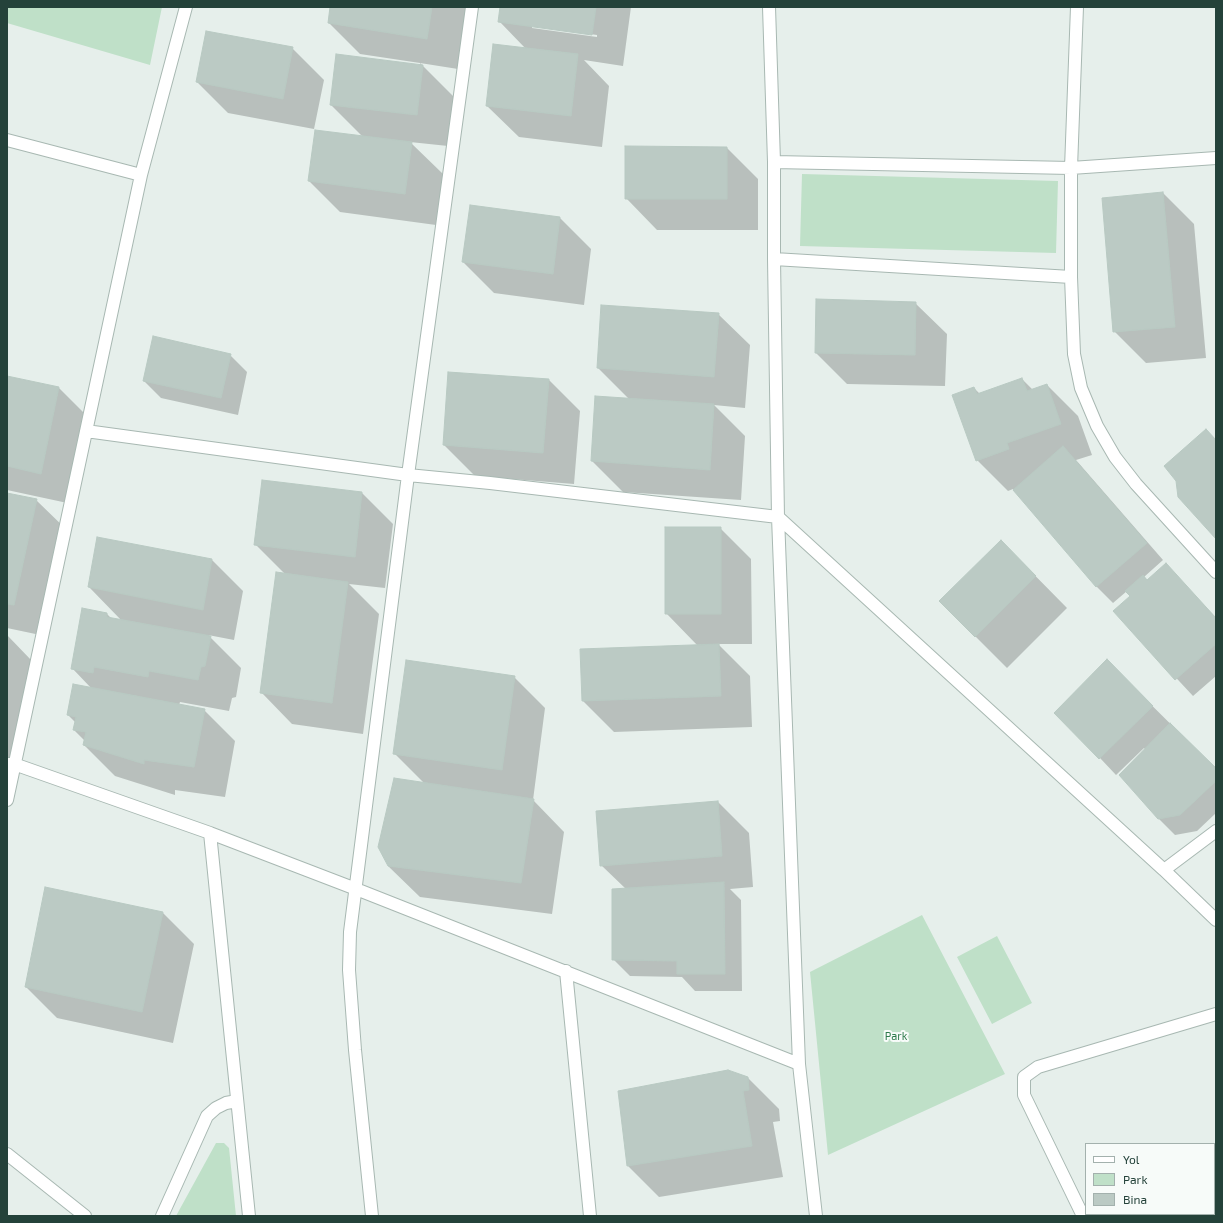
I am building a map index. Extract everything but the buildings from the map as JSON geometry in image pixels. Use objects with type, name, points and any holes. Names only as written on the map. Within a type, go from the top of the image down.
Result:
[{"type":"street","points":[[7,800],[11,764],[142,175],[186,7]]},
{"type":"street","points":[[372,1216],[355,1050],[349,970],[350,932],[408,475],[472,7]]},
{"type":"street","points":[[769,7],[774,162],[778,517],[799,1064],[816,1216]]},
{"type":"street","points":[[1077,7],[1071,168],[1071,277],[1074,354],[1081,388],[1097,426],[1115,457],[1136,484],[1216,572]]},
{"type":"street","points":[[7,140],[142,175]]},
{"type":"street","points":[[774,162],[1071,168],[1216,158]]},
{"type":"street","points":[[774,259],[1071,277]]},
{"type":"street","points":[[86,431],[408,475],[490,483],[778,517],[1164,870],[1216,920]]},
{"type":"street","points":[[11,764],[210,833],[799,1064]]},
{"type":"street","points":[[1164,870],[1216,831]]},
{"type":"street","points":[[210,833],[249,1216]]},
{"type":"street","points":[[566,972],[590,1216]]},
{"type":"street","points":[[1083,1216],[1024,1095],[1024,1077],[1038,1067],[1216,1014]]},
{"type":"street","points":[[162,1216],[207,1116],[216,1108],[226,1103],[237,1101]]},
{"type":"street","points":[[7,1154],[85,1216]]},
{"type":"green space","points":[[7,7],[162,7],[150,65],[7,23]]},
{"type":"green space","points":[[802,174],[1058,181],[1056,253],[800,246]]},
{"type":"green space","name":"Park","points":[[922,915],[1005,1074],[828,1155],[810,972]]},
{"type":"green space","points":[[997,936],[1032,1003],[992,1024],[957,957]]},
{"type":"green space","points":[[216,1143],[224,1143],[229,1148],[236,1216],[176,1216]]}]
